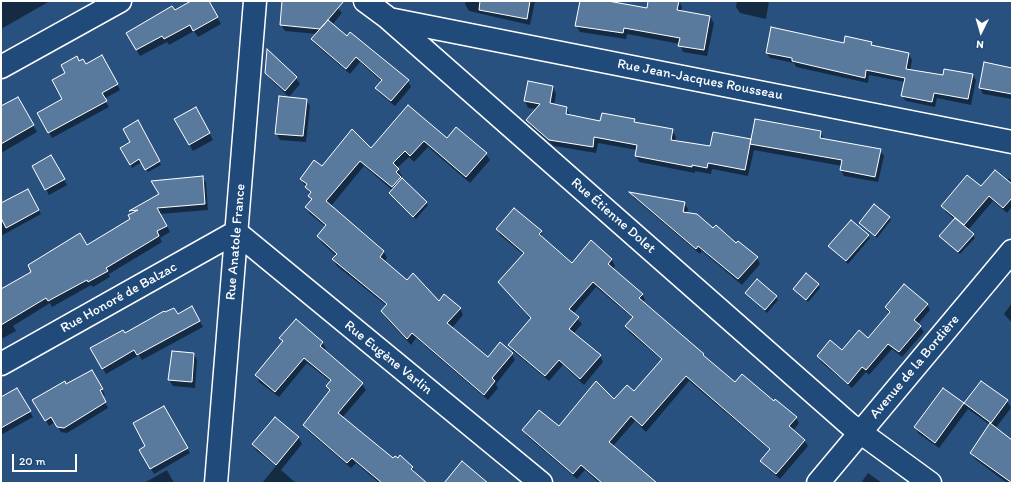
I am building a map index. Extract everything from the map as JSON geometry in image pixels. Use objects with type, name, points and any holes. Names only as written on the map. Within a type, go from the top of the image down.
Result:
[{"type":"street","points":[[1,67],[120,1]]},
{"type":"street","name":"Rue Anatole France","points":[[216,483],[255,1]]},
{"type":"street","name":"Rue Étienne Dolet","points":[[365,1],[388,18],[860,432],[930,483]]},
{"type":"street","name":"Rue Jean-Jacques Rousseau","points":[[388,18],[1012,142]]},
{"type":"street","name":"Rue Honoré de Balzac","points":[[1,364],[236,232]]},
{"type":"street","name":"Rue Eugène Varlin","points":[[236,232],[540,483]]},
{"type":"street","name":"Avenue de la Bordière","points":[[818,483],[1012,251]]},
{"type":"building","points":[[191,1],[209,1],[218,17],[193,31],[190,25],[164,39],[162,36],[136,50],[126,33],[172,6],[175,10]]},
{"type":"building","points":[[282,1],[344,1],[320,29],[280,25]]},
{"type":"building","points":[[480,1],[530,1],[527,19],[479,10]]},
{"type":"building","points":[[580,1],[608,1],[647,8],[648,1],[679,1],[677,10],[710,16],[704,50],[678,46],[680,38],[624,28],[623,33],[575,26]]},
{"type":"building","points":[[328,20],[347,36],[350,32],[409,80],[391,101],[375,88],[382,80],[356,57],[346,69],[311,39]]},
{"type":"building","points":[[771,27],[844,43],[845,36],[872,42],[871,45],[909,53],[906,69],[943,75],[944,69],[973,74],[968,99],[934,93],[932,102],[901,96],[905,78],[866,70],[865,78],[792,61],[792,58],[766,53]]},
{"type":"building","points":[[267,49],[297,77],[285,91],[265,73]]},
{"type":"building","points":[[102,55],[118,84],[102,93],[107,101],[48,133],[37,113],[62,99],[52,80],[65,73],[61,65],[77,56],[79,61],[83,59],[86,64]]},
{"type":"building","points":[[984,62],[1012,68],[1012,94],[979,88]]},
{"type":"building","points":[[528,81],[553,86],[550,103],[567,107],[566,114],[600,121],[602,113],[635,119],[634,122],[673,129],[671,140],[710,146],[713,132],[751,139],[745,170],[708,163],[707,168],[692,165],[692,167],[635,156],[637,145],[594,137],[593,147],[549,140],[526,120],[540,104],[524,101]]},
{"type":"building","points":[[279,96],[307,99],[303,136],[275,134]]},
{"type":"building","points":[[18,97],[34,125],[1,144],[1,106]]},
{"type":"building","points":[[408,105],[447,138],[456,127],[487,153],[466,177],[424,141],[410,156],[405,151],[393,163],[399,169],[396,172],[401,177],[392,187],[360,161],[326,201],[384,251],[380,257],[407,280],[413,273],[439,301],[444,294],[461,308],[447,323],[488,357],[500,342],[513,353],[492,378],[495,381],[484,395],[412,333],[407,339],[381,311],[387,304],[332,259],[337,254],[317,236],[326,225],[305,207],[312,199],[308,196],[311,192],[305,187],[307,184],[300,179],[314,160],[322,166],[352,129],[371,148]]},
{"type":"building","points":[[196,107],[210,133],[189,145],[174,119]]},
{"type":"building","points":[[755,119],[821,131],[820,138],[881,149],[875,177],[840,170],[842,160],[750,144]]},
{"type":"building","points":[[138,120],[160,161],[145,170],[139,159],[130,165],[120,148],[130,142],[123,129]]},
{"type":"building","points":[[51,155],[65,179],[45,190],[32,166]]},
{"type":"building","points":[[995,170],[1012,184],[1012,198],[1003,208],[989,196],[964,225],[941,206],[967,175],[981,186]]},
{"type":"building","points":[[203,176],[205,204],[157,208],[167,226],[157,231],[159,236],[106,268],[108,271],[88,282],[87,280],[48,301],[46,298],[1,325],[1,289],[31,272],[28,265],[80,233],[87,245],[130,219],[128,215],[138,210],[129,211],[159,194],[151,181]]},
{"type":"building","points":[[402,178],[427,202],[413,217],[389,193]]},
{"type":"building","points":[[28,189],[39,210],[6,228],[1,218],[1,203]]},
{"type":"building","points":[[629,192],[685,202],[683,212],[697,214],[713,228],[716,225],[736,243],[738,241],[758,257],[738,279],[698,246],[696,249]]},
{"type":"building","points":[[874,204],[890,217],[875,236],[859,223]]},
{"type":"building","points":[[514,208],[542,231],[539,234],[572,263],[591,240],[612,259],[608,264],[643,294],[639,298],[704,354],[703,355],[735,382],[742,374],[774,401],[775,399],[797,417],[789,426],[805,440],[776,474],[760,461],[770,449],[686,376],[642,426],[631,416],[609,442],[657,483],[602,483],[581,465],[573,474],[522,430],[539,410],[559,426],[596,381],[614,399],[627,385],[634,391],[662,359],[625,326],[633,317],[593,282],[569,309],[579,317],[569,329],[601,355],[580,379],[559,360],[545,376],[508,345],[531,318],[498,282],[524,253],[496,229]]},
{"type":"building","points":[[955,218],[974,234],[958,252],[939,236]]},
{"type":"building","points":[[851,220],[869,235],[846,261],[828,246]]},
{"type":"building","points":[[806,273],[819,284],[806,300],[793,289]]},
{"type":"building","points":[[757,279],[777,296],[765,310],[745,293]]},
{"type":"building","points":[[904,284],[928,304],[914,320],[921,326],[899,352],[888,344],[866,370],[862,367],[848,384],[817,356],[830,340],[842,350],[859,330],[868,338],[890,312],[885,307]]},
{"type":"building","points":[[192,306],[200,321],[137,355],[134,350],[102,369],[90,348],[123,330],[125,333],[164,311],[165,312],[174,308],[178,314]]},
{"type":"building","points":[[296,319],[323,342],[320,346],[363,383],[338,413],[393,458],[395,456],[398,458],[400,455],[413,467],[411,469],[427,483],[382,483],[352,458],[347,463],[303,425],[330,390],[326,386],[331,380],[304,358],[275,392],[255,375],[283,341],[279,338]]},
{"type":"building","points":[[172,351],[194,353],[192,382],[168,380]]},
{"type":"building","points":[[92,370],[103,389],[100,390],[106,402],[64,428],[57,427],[51,417],[45,421],[32,400],[65,381],[66,384]]},
{"type":"building","points":[[981,381],[1008,400],[991,423],[964,403]]},
{"type":"building","points":[[17,388],[31,411],[1,428],[1,397]]},
{"type":"building","points":[[943,388],[964,403],[935,443],[914,427]]},
{"type":"building","points":[[164,406],[188,448],[150,469],[139,450],[145,446],[133,423]]},
{"type":"building","points":[[275,417],[299,437],[276,465],[252,444]]},
{"type":"building","points":[[990,423],[1012,440],[1012,483],[970,453]]},
{"type":"building","points":[[462,461],[488,483],[444,483]]}]
